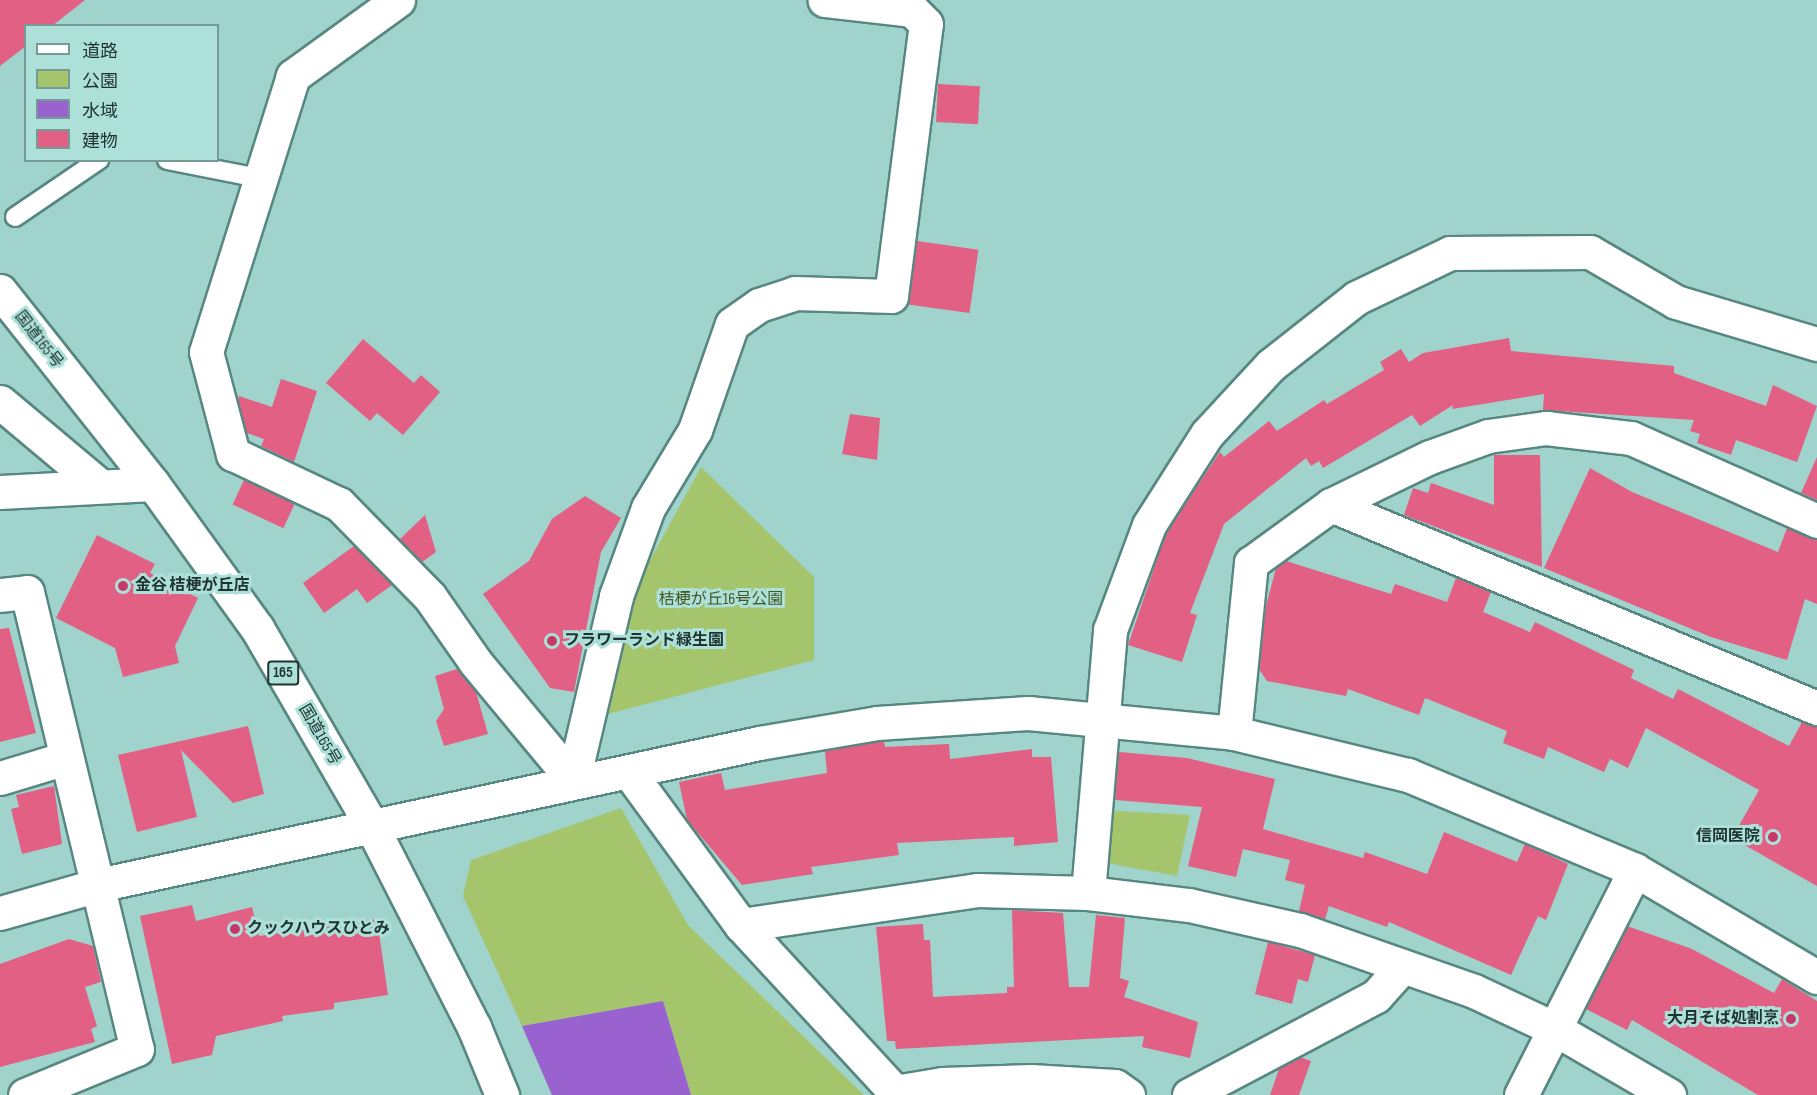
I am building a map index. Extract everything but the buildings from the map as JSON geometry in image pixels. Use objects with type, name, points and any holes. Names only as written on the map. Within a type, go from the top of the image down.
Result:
[{"type":"main road","points":[[398,0],[293,76],[206,352],[233,454],[339,504],[430,597],[476,663],[573,780]]},
{"type":"main road","points":[[573,780],[616,596],[648,508],[695,430],[732,324],[759,305],[795,293],[891,296],[926,24],[912,10],[825,0]]},
{"type":"main road","points":[[1088,893],[1105,718],[1110,630],[1149,525],[1207,434],[1271,365],[1356,298],[1450,253],[1590,252],[1676,302],[1817,344]]},
{"type":"main road","name":"国道165号","points":[[0,291],[153,484],[257,628],[371,825],[474,1026],[502,1095]]},
{"type":"main road","points":[[0,402],[99,485]]},
{"type":"main road","points":[[1234,733],[1251,563],[1330,505],[1430,457],[1488,435],[1546,428],[1631,438],[1817,521]]},
{"type":"main road","points":[[0,492],[99,485],[153,484]]},
{"type":"main road","points":[[1330,505],[1817,708]]},
{"type":"main road","points":[[0,594],[27,592],[137,1049],[26,1095]]},
{"type":"main road","points":[[0,913],[98,885],[573,780],[629,772],[876,723],[1028,713],[1105,718],[1234,733],[1349,758],[1462,793],[1635,870],[1817,977]]},
{"type":"main road","points":[[0,778],[66,758]]},
{"type":"main road","points":[[629,772],[741,925],[895,1092],[942,1084],[1031,1080],[1116,1086],[1128,1095]]},
{"type":"main road","points":[[1521,1095],[1635,870]]},
{"type":"main road","points":[[741,925],[913,896],[978,891],[1088,893],[1145,898],[1256,919],[1403,966],[1555,1029],[1670,1095]]},
{"type":"main road","points":[[1189,1095],[1376,996],[1403,966]]},
{"type":"lane","points":[[15,217],[96,162]]},
{"type":"lane","points":[[177,162],[260,178]]},
{"type":"green space","name":"桔梗が丘16号公園","points":[[701,467],[814,577],[814,660],[608,714],[636,586]]},
{"type":"green space","points":[[621,808],[688,925],[864,1095],[691,1095],[663,1001],[522,1026],[463,896],[471,860]]},
{"type":"green space","points":[[1101,810],[1190,815],[1177,876],[1101,862]]},
{"type":"water","points":[[663,1001],[691,1095],[552,1095],[522,1026]]},
{"type":"place","name":"金谷 桔梗が丘店","points":[[123,586]]},
{"type":"place","name":"フラワーランド緑生園","points":[[552,641]]},
{"type":"place","name":"信岡医院","points":[[1773,837]]},
{"type":"place","name":"クックハウスひとみ","points":[[235,929]]},
{"type":"place","name":"大月そば処割烹","points":[[1791,1019]]}]
